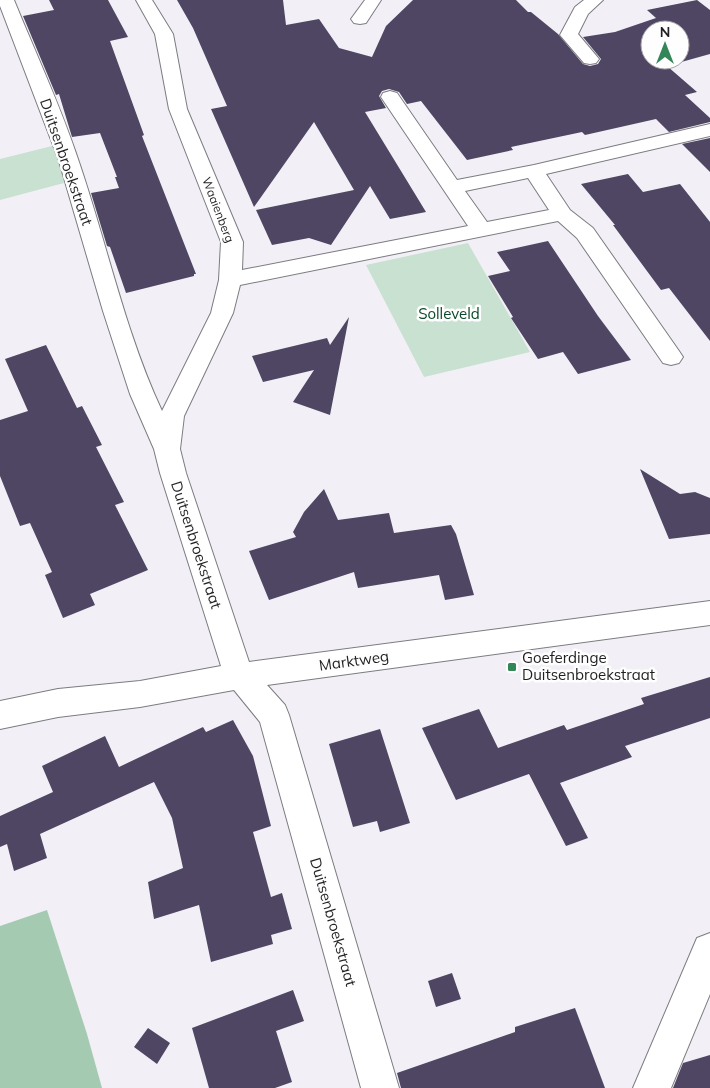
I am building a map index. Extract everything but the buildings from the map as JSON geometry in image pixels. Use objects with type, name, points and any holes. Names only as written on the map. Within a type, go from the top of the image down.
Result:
[{"type":"street","name":"Duitsenbroekstraat","points":[[6,0],[69,161],[142,394],[167,449],[172,473],[240,676],[274,715],[380,1088]]},
{"type":"street","name":"Waaienberg","points":[[144,0],[164,34],[178,109],[232,242],[230,280],[222,313],[172,416],[167,449]]},
{"type":"street","points":[[360,19],[373,0]]},
{"type":"street","points":[[590,59],[569,35],[581,11],[595,0]]},
{"type":"street","points":[[390,96],[481,230]]},
{"type":"street","points":[[453,187],[534,171],[710,130]]},
{"type":"street","points":[[534,171],[562,214],[584,233],[671,357]]},
{"type":"street","points":[[230,280],[562,214]]},
{"type":"street","name":"Marktweg","points":[[0,715],[58,704],[140,694],[240,676],[710,613]]},
{"type":"street","points":[[652,1088],[710,951]]},
{"type":"green space","points":[[56,145],[64,183],[0,200],[0,159]]},
{"type":"green space","name":"Solleveld","points":[[468,243],[530,352],[424,377],[366,265]]},
{"type":"green space","points":[[47,910],[87,1034],[102,1088],[0,1088],[0,926]]},
{"type":"place","name":"Goeferdinge Duitsenbroekstraat","points":[[512,667]]}]
